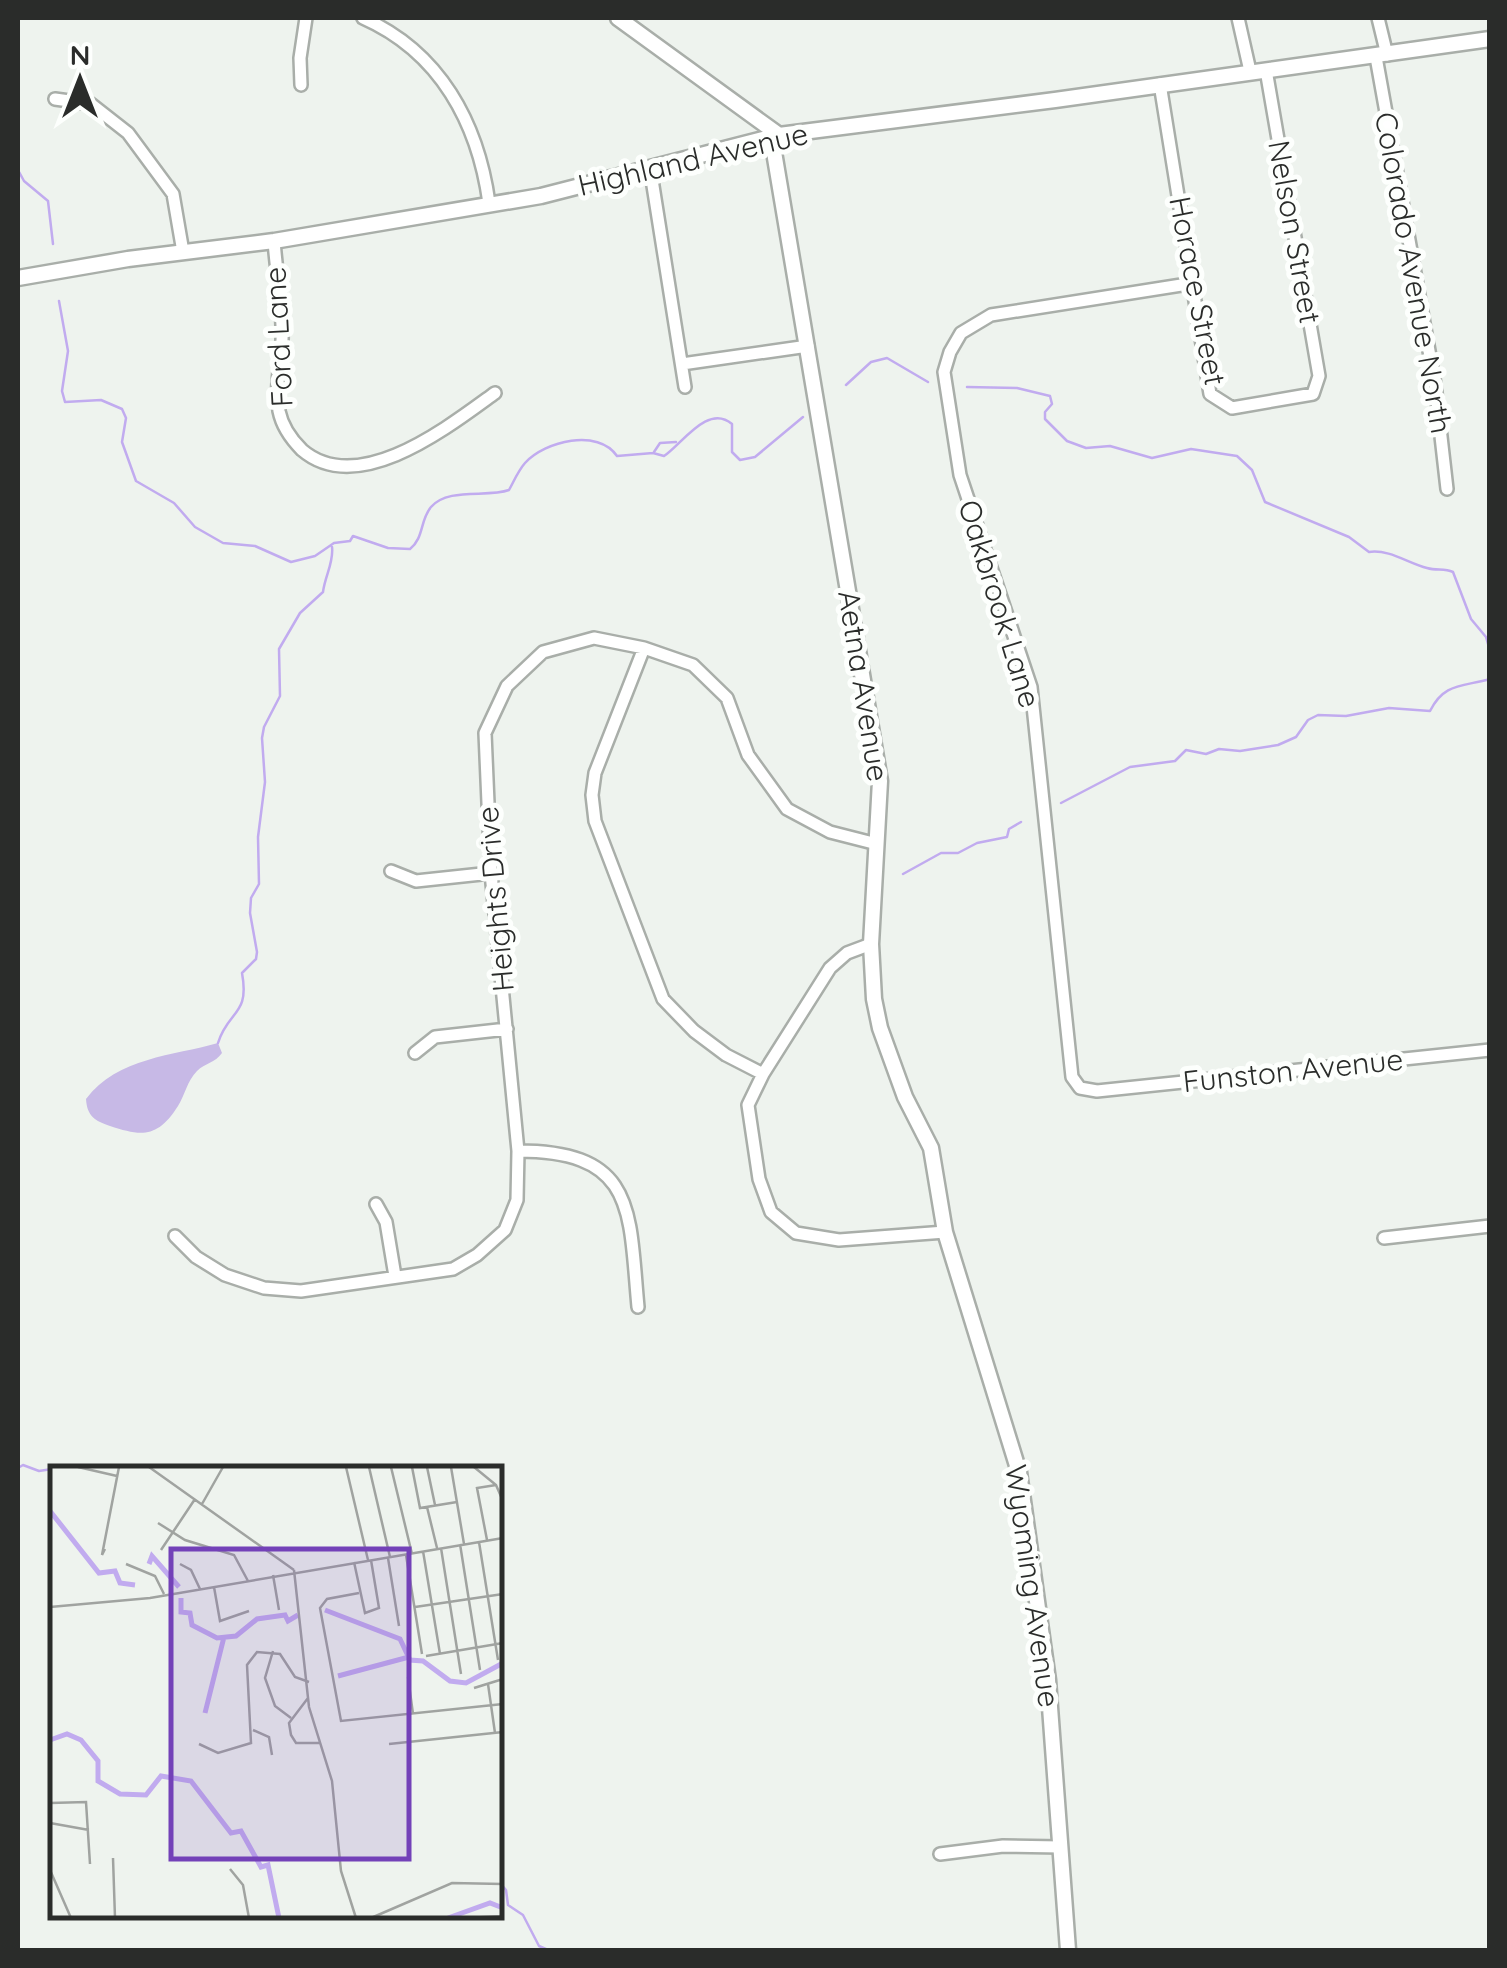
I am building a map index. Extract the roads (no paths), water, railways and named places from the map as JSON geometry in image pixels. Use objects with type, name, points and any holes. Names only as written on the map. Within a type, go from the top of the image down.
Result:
[{"type":"street","points":[[302,85],[300,58],[306,18]]},
{"type":"street","points":[[363,18],[398,36],[430,66],[466,114],[484,167],[489,203]]},
{"type":"street","points":[[618,18],[779,135]]},
{"type":"street","points":[[1238,18],[1250,71]]},
{"type":"street","name":"Colorado Avenue North","points":[[1378,18],[1435,384],[1447,489]]},
{"type":"street","name":"Highland Avenue","points":[[18,278],[274,241],[542,196],[779,135],[1490,40]]},
{"type":"street","name":"Nelson Street","points":[[1266,70],[1319,376],[1313,394]]},
{"type":"street","name":"Horace Street","points":[[1160,84],[1210,394],[1232,408],[1313,394]]},
{"type":"street","points":[[55,99],[91,104],[128,133],[172,194],[183,252]]},
{"type":"street","name":"Aetna Avenue","points":[[779,135],[774,152],[880,781],[871,944],[874,999],[880,1028],[906,1098],[930,1148],[945,1232]]},
{"type":"street","points":[[650,168],[685,387]]},
{"type":"street","name":"Ford Lane","points":[[274,241],[283,328],[279,415],[294,443],[309,455],[346,468],[378,463],[456,421],[495,393]]},
{"type":"street","name":"Oakbrook Lane","points":[[1098,1091],[1080,1088],[1072,1077],[1031,687],[960,475],[944,372],[961,333],[991,315],[1194,283]]},
{"type":"street","points":[[682,364],[808,346]]},
{"type":"street","name":"Heights Drive","points":[[176,1236],[196,1257],[225,1275],[264,1288],[301,1291],[453,1269],[477,1255],[504,1230],[517,1200],[518,1150],[492,873],[486,733],[507,686],[544,652],[594,638],[644,648],[693,665],[727,698],[748,755],[787,809],[830,832],[877,844]]},
{"type":"street","points":[[644,648],[594,773],[595,821],[663,999],[694,1031],[726,1055],[763,1074]]},
{"type":"street","points":[[391,871],[416,881],[492,873]]},
{"type":"street","points":[[871,944],[847,952],[830,968],[748,1104],[759,1179],[772,1212],[796,1233],[838,1240],[945,1232]]},
{"type":"street","points":[[415,1054],[435,1037],[507,1028]]},
{"type":"street","name":"Funston Avenue","points":[[1098,1091],[1490,1050]]},
{"type":"street","points":[[518,1150],[553,1150],[597,1165],[620,1192],[629,1211],[638,1307]]},
{"type":"street","points":[[376,1204],[386,1222],[395,1276]]},
{"type":"street","points":[[1384,1238],[1490,1226]]},
{"type":"street","name":"Wyoming Avenue","points":[[945,1232],[1019,1472],[1048,1680],[1068,1950]]},
{"type":"street","points":[[940,1854],[1003,1846],[1060,1847]]},
{"type":"waterway","points":[[18,170],[24,181],[48,201],[53,244]]},
{"type":"waterway","points":[[59,301],[68,351],[62,391],[65,402],[101,400],[122,409],[126,418],[122,442],[136,481],[174,503],[195,527],[223,543],[255,546],[291,562],[315,556],[334,543],[350,541],[353,536],[388,548],[410,549],[418,540],[428,512],[438,501],[457,495],[509,490],[525,463],[558,444],[585,440],[608,447],[617,456],[664,456],[714,418],[732,424],[732,452],[740,460],[755,457],[803,417]]},
{"type":"waterway","points":[[846,385],[871,362],[887,358],[928,382]]},
{"type":"waterway","points":[[967,387],[1017,388],[1050,396],[1052,404],[1045,419],[1067,441],[1086,448],[1110,446],[1152,458],[1191,449],[1237,456],[1252,470],[1265,502],[1349,537],[1369,552],[1453,572],[1471,619],[1486,637],[1490,651]]},
{"type":"waterway","points":[[654,452],[660,443],[676,442]]},
{"type":"waterway","points":[[218,1043],[241,1005],[242,973],[256,959],[250,913],[251,898],[259,884],[258,837],[265,782],[262,738],[280,696],[279,649],[300,613],[323,592],[332,547]]},
{"type":"waterway","points":[[1061,803],[1130,767],[1175,761],[1186,750],[1206,754],[1219,749],[1240,751],[1278,745],[1296,737],[1308,720],[1318,715],[1346,716],[1389,708],[1430,711],[1447,691],[1490,679]]},
{"type":"waterway","points":[[903,874],[941,853],[958,853],[977,843],[1007,837],[1009,829],[1021,822]]},
{"type":"waterway","points":[[18,1468],[23,1465],[39,1471],[50,1469]]},
{"type":"waterway","points":[[502,1885],[508,1905],[523,1915],[539,1946],[548,1950]]}]
